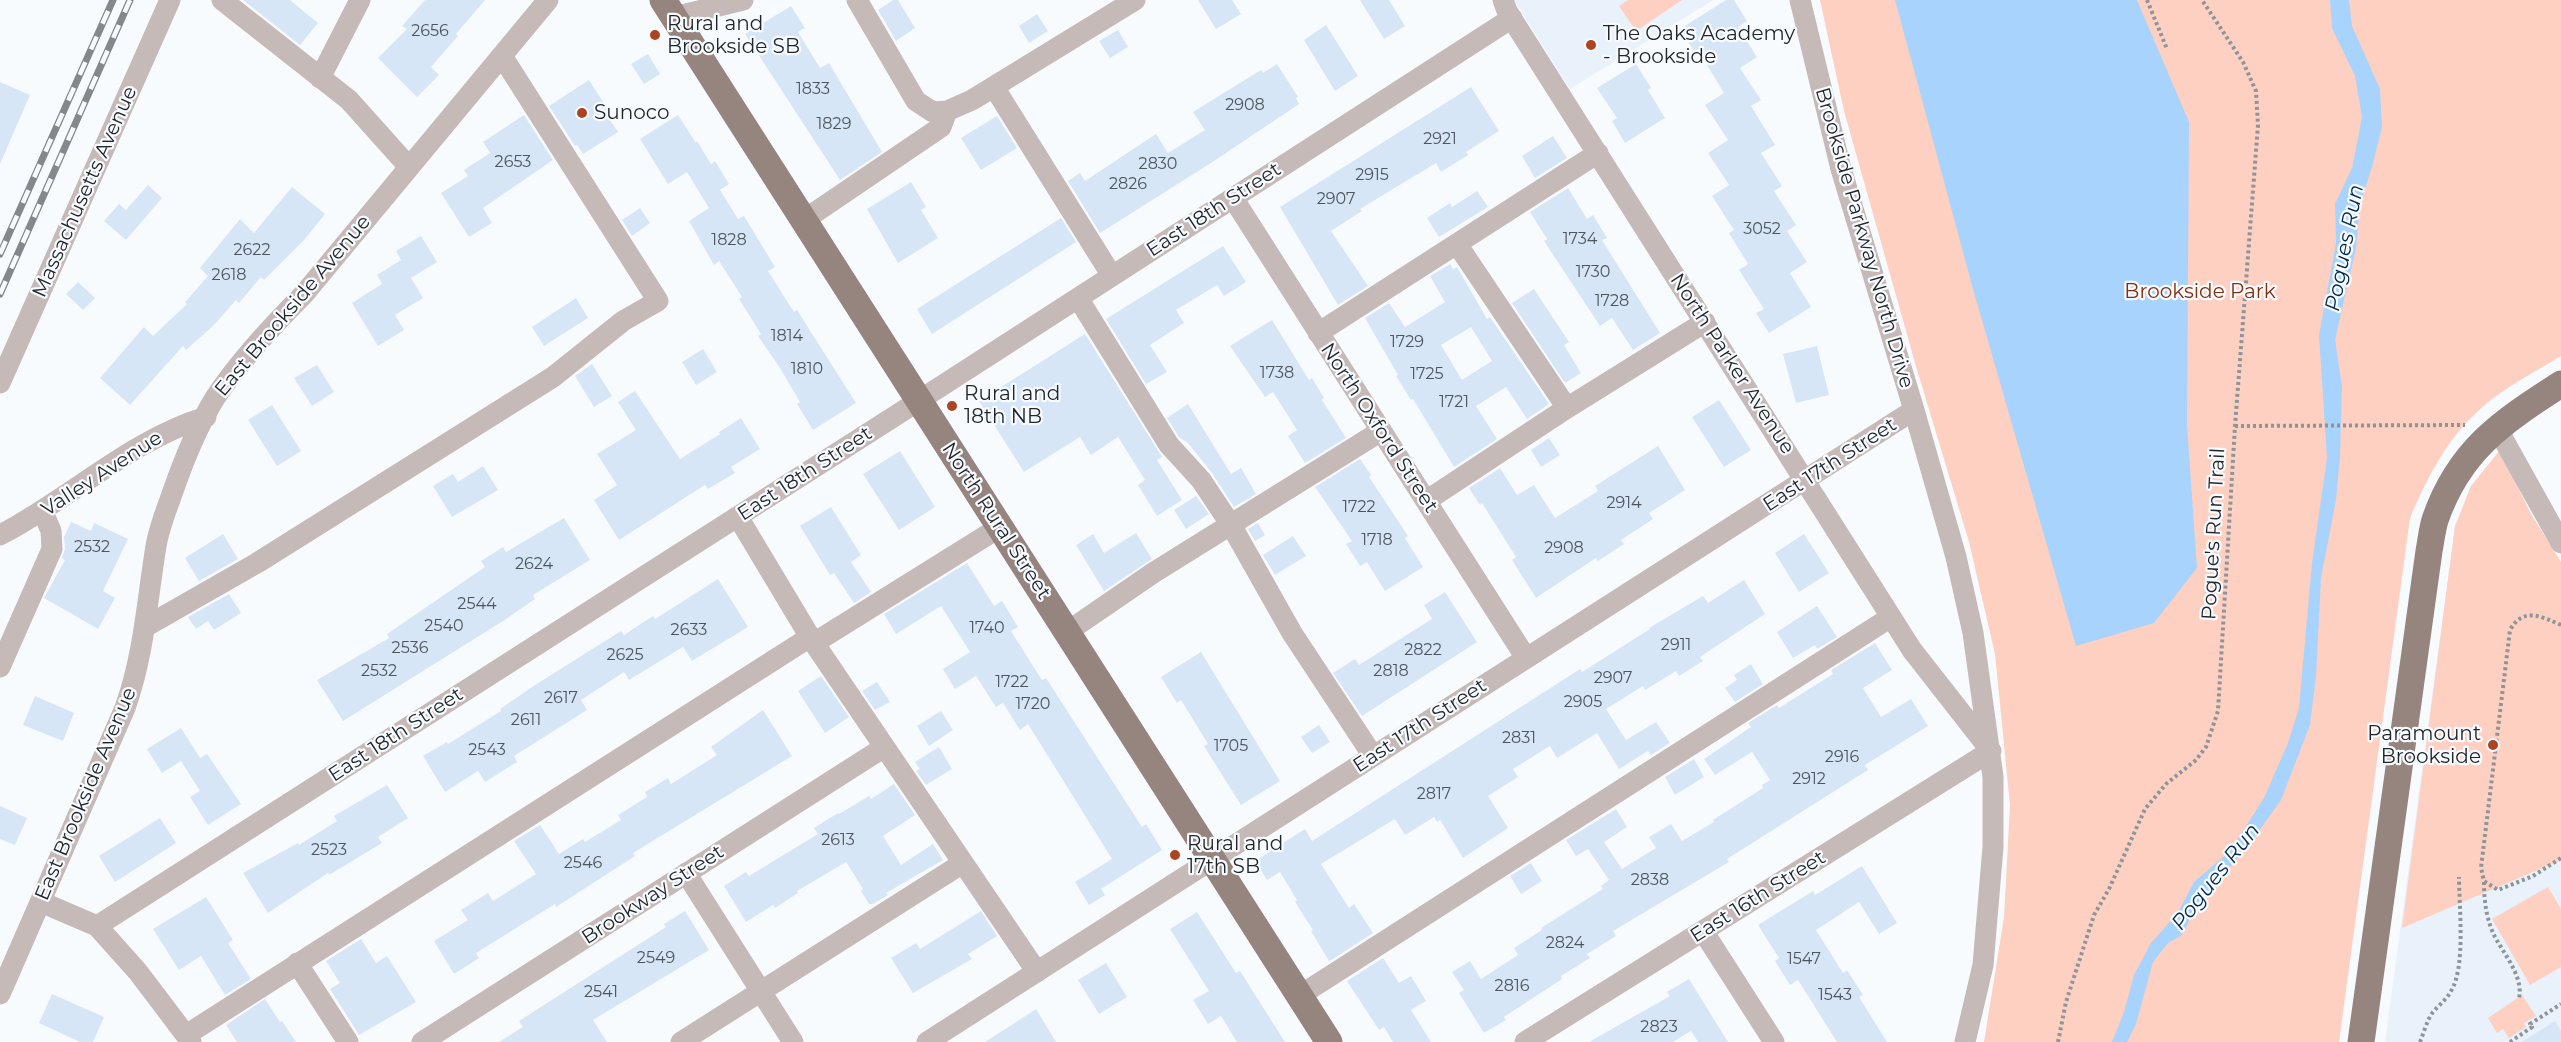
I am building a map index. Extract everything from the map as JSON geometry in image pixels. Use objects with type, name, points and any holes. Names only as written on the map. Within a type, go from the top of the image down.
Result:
[{"type":"main road","name":"North Rural Street","points":[[668,9],[1329,1042]]},
{"type":"main road","points":[[2361,1042],[2428,551],[2435,521],[2462,468],[2482,441],[2499,426],[2561,384]]},
{"type":"street","name":"Massachusetts Avenue","points":[[0,384],[170,0]]},
{"type":"street","points":[[222,0],[350,100],[409,167]]},
{"type":"street","points":[[320,78],[360,0]]},
{"type":"street","name":"East Brookside Avenue","points":[[0,994],[125,708],[135,677],[146,627],[156,546],[165,514],[180,470],[215,399],[246,357],[304,294],[548,0]]},
{"type":"street","points":[[668,9],[743,0]]},
{"type":"street","points":[[857,0],[916,101],[928,111],[947,111],[994,87],[1135,0]]},
{"type":"street","name":"Brookside Parkway North Drive","points":[[1800,0],[1840,169],[1914,410],[1956,557],[1973,633],[1991,751],[1993,835],[1990,900],[1983,965],[1965,1042]]},
{"type":"street","name":"North Parker Avenue","points":[[1507,9],[1912,650],[1991,751]]},
{"type":"street","name":"East 18th Street","points":[[97,926],[1233,198],[1507,9]]},
{"type":"street","points":[[146,627],[256,563],[553,377],[623,321],[658,301],[502,56]]},
{"type":"street","points":[[994,87],[1112,276]]},
{"type":"street","points":[[804,220],[941,127],[947,111]]},
{"type":"street","points":[[1318,333],[1598,153]]},
{"type":"street","name":"North Oxford Street","points":[[1233,198],[1526,658]]},
{"type":"street","points":[[1457,244],[1567,408]]},
{"type":"street","points":[[1078,298],[1169,445],[1202,480],[1231,525],[1292,633],[1373,756]]},
{"type":"street","points":[[1426,501],[1567,408],[1705,322]]},
{"type":"street","name":"East 17th Street","points":[[927,1042],[1914,410]]},
{"type":"street","name":"Valley Avenue","points":[[0,535],[43,512],[123,457],[187,423],[206,417]]},
{"type":"street","points":[[2499,426],[2561,543]]},
{"type":"street","points":[[1067,632],[1153,573],[1381,431]]},
{"type":"street","points":[[0,667],[52,549],[51,531],[43,512]]},
{"type":"street","points":[[738,517],[812,640],[883,748],[1037,972]]},
{"type":"street","points":[[41,902],[97,926],[138,972],[189,1038],[297,963],[812,640],[1000,527]]},
{"type":"street","points":[[1299,996],[1891,617]]},
{"type":"street","name":"Brookway Street","points":[[422,1042],[883,748]]},
{"type":"street","name":"East 16th Street","points":[[1525,1042],[1548,1036],[1703,931],[1991,751]]},
{"type":"street","points":[[681,1042],[963,863]]},
{"type":"street","points":[[686,873],[793,1042]]},
{"type":"street","points":[[1703,931],[1774,1042]]},
{"type":"street","points":[[297,963],[348,1042]]},
{"type":"path","points":[[2147,0],[2167,49]]},
{"type":"path","name":"Pogue's Run Trail","points":[[2058,1042],[2066,1002],[2088,931],[2145,809],[2166,784],[2196,760],[2206,747],[2218,711],[2235,426],[2258,125],[2256,91],[2243,62],[2202,0]]},
{"type":"path","points":[[2235,426],[2499,426]]},
{"type":"path","points":[[2519,998],[2518,979],[2492,930],[2484,902],[2484,881],[2481,868],[2508,630],[2515,621],[2523,616],[2540,616],[2561,625]]},
{"type":"path","points":[[2484,881],[2498,890],[2533,876],[2561,858]]},
{"type":"path","points":[[2420,1042],[2431,1015],[2452,991],[2458,971],[2461,947],[2459,877]]},
{"type":"path","points":[[2510,1042],[2532,1027],[2529,1022],[2561,1004]]},
{"type":"shaded area","name":"The Oaks Academy - Brookside","points":[[1514,0],[1713,0],[1570,89]]},
{"type":"shaded area","name":"Paramount Brookside","points":[[2471,486],[2531,514],[2561,562],[2561,1042],[2385,1042],[2455,526]]},
{"type":"green space","points":[[1628,0],[1682,0],[1636,31],[1619,6]]},
{"type":"green space","name":"Brookside Park","points":[[1820,0],[2561,0],[2561,356],[2515,383],[2482,407],[2463,427],[2437,464],[2410,518],[2339,1042],[1984,1042],[2004,917],[2010,805],[1995,654],[1969,542],[1915,363],[1844,111]]},
{"type":"green space","name":"Paramount Brookside","points":[[2500,450],[2531,514],[2561,562],[2561,860],[2402,928],[2455,526],[2471,486]]},
{"type":"green space","points":[[2548,887],[2561,909],[2561,967],[2530,985],[2492,919]]},
{"type":"green space","points":[[2522,995],[2536,1016],[2524,1023],[2526,1027],[2509,1038],[2503,1029],[2497,1033],[2488,1018]]},
{"type":"water","points":[[1895,0],[2137,0],[2189,122],[2187,425],[2197,568],[2154,623],[2076,646],[1973,289]]},
{"type":"water","name":"Pogues Run","points":[[2330,0],[2349,0],[2352,26],[2380,89],[2382,127],[2360,204],[2356,248],[2335,340],[2342,386],[2340,457],[2336,500],[2321,578],[2316,677],[2310,725],[2281,800],[2256,835],[2194,911],[2182,935],[2168,943],[2153,962],[2136,1024],[2127,1042],[2112,1042],[2124,1012],[2134,975],[2151,943],[2177,914],[2194,882],[2230,851],[2264,798],[2288,743],[2299,708],[2312,563],[2327,458],[2319,335],[2336,243],[2335,204],[2352,168],[2362,117],[2355,76],[2332,28]]},
{"type":"building","points":[[243,0],[290,0],[318,23],[300,45]]},
{"type":"building","points":[[425,0],[485,0],[431,67],[439,75],[417,97],[378,58],[407,29],[402,26]]},
{"type":"building","points":[[893,0],[898,0],[915,28],[896,41],[878,10]]},
{"type":"building","points":[[1198,0],[1232,0],[1241,14],[1216,29]]},
{"type":"building","points":[[1360,0],[1389,0],[1405,26],[1384,39]]},
{"type":"building","points":[[1726,0],[1734,0],[1747,21],[1738,27],[1757,57],[1740,68],[1761,100],[1751,106],[1775,145],[1761,153],[1782,186],[1774,191],[1796,225],[1787,231],[1807,262],[1790,273],[1811,307],[1769,333],[1756,313],[1764,309],[1739,270],[1748,264],[1729,233],[1734,230],[1712,196],[1729,185],[1708,153],[1728,140],[1705,105],[1724,93],[1699,52],[1696,54],[1680,29]]},
{"type":"building","points":[[791,6],[805,28],[798,32],[820,68],[829,63],[882,152],[840,180],[745,34]]},
{"type":"building","points":[[1037,14],[1048,31],[1029,43],[1019,26]]},
{"type":"building","points":[[1326,25],[1358,76],[1335,91],[1304,40]]},
{"type":"building","points":[[1118,30],[1128,47],[1110,58],[1099,41]]},
{"type":"building","points":[[648,54],[660,74],[644,84],[631,64]]},
{"type":"building","points":[[1277,64],[1298,97],[1296,98],[1299,104],[1100,233],[1068,181],[1080,173],[1085,181],[1156,134],[1168,153],[1205,130],[1193,112],[1261,70],[1263,73]]},
{"type":"building","points":[[1636,64],[1651,88],[1648,90],[1665,118],[1625,143],[1612,121],[1617,118],[1597,88]]},
{"type":"building","name":"Sunoco","points":[[589,80],[618,132],[583,154],[577,145],[575,146],[549,106]]},
{"type":"building","points":[[0,82],[30,95],[0,164]]},
{"type":"building","points":[[1471,87],[1499,131],[1466,152],[1468,155],[1441,172],[1436,163],[1360,209],[1362,211],[1331,231],[1368,286],[1338,305],[1280,207]]},
{"type":"building","points":[[524,115],[553,160],[483,208],[492,223],[469,237],[441,193],[468,176],[464,170],[490,153],[483,142]]},
{"type":"building","points":[[678,115],[711,164],[715,161],[729,184],[720,190],[738,219],[744,216],[775,267],[768,271],[794,312],[797,310],[856,403],[813,430],[797,404],[800,402],[758,336],[761,334],[739,299],[742,297],[719,261],[714,265],[689,221],[709,208],[687,172],[668,184],[640,139]]},
{"type":"building","points":[[997,116],[1017,148],[981,170],[961,138]]},
{"type":"building","points":[[1553,136],[1567,158],[1535,178],[1522,156]]},
{"type":"building","points":[[911,182],[926,207],[921,210],[938,238],[898,263],[867,209]]},
{"type":"building","points":[[148,185],[162,198],[126,240],[104,221],[119,204],[126,210]]},
{"type":"building","points":[[292,187],[325,214],[304,240],[264,280],[261,277],[239,303],[236,300],[213,326],[186,350],[183,346],[130,405],[100,378],[144,327],[153,336],[187,304],[185,302],[208,276],[200,268],[240,219],[254,233]]},
{"type":"building","points":[[1568,188],[1587,219],[1593,215],[1607,238],[1602,240],[1660,333],[1633,350],[1612,318],[1600,326],[1544,241],[1547,239],[1530,212]]},
{"type":"building","points":[[1477,191],[1488,207],[1439,237],[1427,218],[1450,203],[1452,207]]},
{"type":"building","points":[[640,208],[650,223],[632,236],[622,220]]},
{"type":"building","points":[[1061,218],[1076,242],[932,334],[917,309]]},
{"type":"building","points":[[421,236],[437,262],[411,278],[423,298],[395,315],[404,330],[378,346],[352,303],[382,284],[377,275],[401,260],[396,251]]},
{"type":"building","points":[[1223,246],[1246,282],[1224,296],[1217,285],[1176,310],[1184,323],[1150,345],[1167,372],[1146,384],[1106,319]]},
{"type":"building","points":[[1450,264],[1453,269],[1457,267],[1487,319],[1490,317],[1549,404],[1527,419],[1506,387],[1476,406],[1497,439],[1454,467],[1413,399],[1411,400],[1396,376],[1398,375],[1365,318],[1389,303],[1405,327],[1445,302],[1430,276]],"holes":[[[1471,327],[1492,361],[1462,380],[1441,345]]]},
{"type":"building","points":[[78,282],[95,298],[83,310],[66,294]]},
{"type":"building","points":[[1534,289],[1569,342],[1564,345],[1581,373],[1565,383],[1512,303]]},
{"type":"building","points":[[576,298],[588,318],[544,346],[532,327]]},
{"type":"building","points":[[1272,320],[1309,380],[1312,378],[1324,398],[1322,400],[1346,438],[1305,463],[1288,436],[1297,430],[1273,392],[1265,397],[1230,346]]},
{"type":"building","points":[[1085,334],[1162,457],[1157,460],[1182,500],[1157,516],[1138,485],[1145,480],[1118,437],[1091,455],[1080,437],[1024,472],[979,401]]},
{"type":"building","points":[[1817,346],[1829,395],[1796,403],[1783,354]]},
{"type":"building","points":[[703,349],[717,372],[696,385],[682,362]]},
{"type":"building","points":[[592,364],[612,396],[594,407],[575,376]]},
{"type":"building","points":[[317,365],[334,392],[312,406],[294,378]]},
{"type":"building","points":[[635,391],[680,459],[741,418],[760,449],[731,467],[735,473],[708,489],[705,485],[619,540],[594,500],[617,485],[597,454],[636,430],[618,402]]},
{"type":"building","points":[[1719,400],[1751,450],[1724,467],[1692,417]]},
{"type":"building","points":[[1188,404],[1231,474],[1241,468],[1256,494],[1234,507],[1212,473],[1188,443],[1179,437],[1167,418]]},
{"type":"building","points":[[272,405],[301,451],[277,466],[248,420]]},
{"type":"building","points":[[1549,438],[1560,455],[1541,467],[1531,450]]},
{"type":"building","points":[[1658,446],[1685,490],[1649,513],[1653,519],[1621,540],[1624,544],[1598,561],[1596,558],[1536,598],[1512,560],[1516,557],[1482,503],[1480,505],[1469,488],[1500,468],[1517,495],[1534,485],[1555,518],[1598,491],[1595,486]]},
{"type":"building","points":[[900,451],[935,507],[899,530],[863,474]]},
{"type":"building","points":[[1360,459],[1371,475],[1369,477],[1408,536],[1405,538],[1423,567],[1385,591],[1367,562],[1360,566],[1346,544],[1352,541],[1315,487]]},
{"type":"building","points":[[483,466],[498,490],[452,517],[433,486],[453,474],[458,482]]},
{"type":"building","points":[[1196,496],[1209,514],[1186,529],[1174,510]]},
{"type":"building","points":[[831,507],[861,555],[851,562],[871,592],[854,603],[834,573],[830,575],[800,526]]},
{"type":"building","points":[[564,518],[590,560],[533,595],[535,599],[503,621],[343,721],[317,680],[389,638],[387,634],[485,567],[481,561],[503,547],[506,552]]},
{"type":"building","points":[[71,522],[91,531],[94,523],[128,539],[103,591],[115,598],[98,629],[44,598],[65,560],[62,558],[65,549],[64,537]]},
{"type":"building","points":[[1258,523],[1265,535],[1255,541],[1248,529]]},
{"type":"building","points":[[1136,533],[1152,559],[1104,591],[1076,545],[1093,534],[1104,553]]},
{"type":"building","points":[[223,534],[238,559],[199,581],[185,558]]},
{"type":"building","points":[[1804,534],[1829,573],[1799,592],[1775,553]]},
{"type":"building","points":[[1293,536],[1306,556],[1275,575],[1263,555]]},
{"type":"building","points":[[967,563],[994,606],[1002,601],[1018,627],[1011,631],[1042,680],[1046,678],[1142,827],[1146,824],[1162,850],[1101,889],[1105,895],[1089,905],[1075,882],[1112,859],[1028,724],[1020,730],[1003,703],[996,707],[976,676],[955,689],[943,669],[970,652],[941,606],[896,634],[884,614]]},
{"type":"building","points":[[718,579],[748,627],[692,661],[683,647],[629,680],[624,672],[581,700],[587,710],[514,756],[517,762],[485,782],[478,771],[445,792],[423,756],[447,742],[448,744],[501,711],[500,709],[535,685],[621,631],[624,635],[653,616],[655,619]]},
{"type":"building","points":[[1744,580],[1765,614],[1700,657],[1703,661],[1679,676],[1676,671],[1645,690],[1643,686],[1606,709],[1626,740],[1656,722],[1670,743],[1651,755],[1648,751],[1619,769],[1597,733],[1557,758],[1550,746],[1513,769],[1518,777],[1488,796],[1508,828],[1463,858],[1440,820],[1437,822],[1434,817],[1405,835],[1395,819],[1321,864],[1349,908],[1354,904],[1373,933],[1333,959],[1329,961],[1280,872],[1267,880],[1255,861],[1305,829],[1312,841],[1580,669],[1582,672],[1703,596],[1708,603]]},
{"type":"building","points":[[1445,592],[1477,642],[1362,716],[1333,673],[1355,659],[1359,665],[1432,619],[1424,605]]},
{"type":"building","points":[[229,594],[241,613],[214,630],[208,621],[196,629],[188,617]]},
{"type":"building","points":[[1817,606],[1837,637],[1817,649],[1815,645],[1793,658],[1777,632]]},
{"type":"building","points":[[1875,643],[1892,670],[1863,688],[1881,717],[1911,699],[1928,726],[1865,765],[1868,770],[1727,859],[1729,862],[1613,931],[1616,936],[1587,954],[1590,958],[1504,1017],[1506,1020],[1484,1033],[1459,993],[1464,990],[1452,972],[1470,961],[1481,979],[1518,955],[1514,948],[1603,889],[1601,886],[1609,880],[1588,849],[1576,856],[1566,840],[1616,809],[1627,827],[1604,842],[1622,869],[1656,848],[1649,837],[1671,824],[1682,841],[1714,822],[1713,820],[1763,788],[1762,785],[1770,780],[1752,752],[1715,775],[1704,759],[1751,727],[1748,723],[1777,705],[1779,708],[1833,674],[1831,670]]},
{"type":"building","points":[[1201,652],[1280,781],[1241,805],[1204,746],[1208,744],[1181,700],[1177,703],[1161,677]]},
{"type":"building","points":[[1751,664],[1763,684],[1735,702],[1725,688],[1737,680],[1734,675]]},
{"type":"building","points":[[821,676],[849,717],[825,733],[798,691]]},
{"type":"building","points":[[877,682],[890,702],[875,710],[862,691]]},
{"type":"building","points":[[35,696],[74,713],[63,741],[23,725]]},
{"type":"building","points":[[763,710],[792,756],[633,853],[635,856],[556,907],[555,904],[476,953],[479,958],[454,974],[434,941],[468,920],[461,910],[488,893],[493,901],[536,874],[514,841],[540,825],[559,854],[583,839],[585,842],[621,820],[618,815],[647,797],[645,792],[668,778],[671,784],[717,755],[711,747]]},
{"type":"building","points":[[941,711],[953,730],[929,746],[917,726]]},
{"type":"building","points":[[1319,725],[1330,742],[1312,753],[1301,737]]},
{"type":"building","points":[[181,728],[200,758],[207,754],[241,804],[208,825],[190,797],[200,791],[181,761],[162,773],[147,749]]},
{"type":"building","points":[[939,747],[952,769],[926,785],[916,771],[920,769],[915,762]]},
{"type":"building","points":[[1694,759],[1704,777],[1675,795],[1665,777]]},
{"type":"building","points":[[894,784],[915,815],[883,836],[901,865],[933,844],[943,860],[886,893],[888,895],[873,904],[869,904],[861,891],[863,889],[846,862],[797,891],[798,893],[775,908],[773,905],[746,922],[724,886],[746,872],[749,876],[818,834],[814,828],[869,796],[871,799]]},
{"type":"building","points":[[387,785],[408,818],[378,837],[382,843],[329,875],[328,873],[268,913],[243,873],[298,843],[299,845],[337,821],[334,816]]},
{"type":"building","points":[[0,806],[27,818],[15,845],[0,839]]},
{"type":"building","points":[[160,818],[176,843],[115,882],[99,856]]},
{"type":"building","points":[[1531,863],[1542,881],[1521,894],[1510,876]]},
{"type":"building","points":[[1862,866],[1897,923],[1879,934],[1859,902],[1816,930],[1843,973],[1847,970],[1863,995],[1859,997],[1887,1042],[1837,1042],[1798,980],[1790,985],[1775,961],[1779,958],[1758,925],[1813,891],[1815,895]]},
{"type":"building","points":[[206,897],[233,940],[228,943],[251,979],[225,995],[201,956],[179,970],[153,929]]},
{"type":"building","points":[[685,911],[709,950],[593,1020],[607,1042],[499,1042],[523,1027],[519,1021],[666,927],[664,924]]},
{"type":"building","points":[[981,911],[997,936],[968,954],[972,959],[913,993],[891,958],[916,943],[920,949]]},
{"type":"building","points":[[1197,912],[1236,973],[1240,971],[1285,1042],[1237,1042],[1221,1016],[1208,1024],[1193,1000],[1209,991],[1170,929]]},
{"type":"building","points":[[361,939],[376,963],[387,956],[416,1002],[359,1035],[330,989],[340,983],[326,961]]},
{"type":"building","points":[[1383,958],[1399,983],[1411,976],[1426,1001],[1411,1010],[1431,1042],[1393,1042],[1384,1027],[1379,1030],[1347,981]]},
{"type":"building","points":[[1106,963],[1127,997],[1099,1014],[1078,980]]},
{"type":"building","points":[[1689,979],[1728,1042],[1698,1042],[1691,1031],[1673,1042],[1589,1042],[1670,996],[1667,992]]},
{"type":"building","points":[[52,994],[104,1017],[93,1042],[80,1042],[39,1023]]},
{"type":"building","points":[[265,999],[296,1042],[237,1042],[226,1025]]},
{"type":"building","points":[[1036,1009],[1056,1042],[985,1042],[1010,1026]]},
{"type":"building","points":[[2555,1021],[2561,1031],[2561,1042],[2522,1042]]},
{"type":"railway","points":[[0,254],[113,0]]},
{"type":"railway","points":[[0,294],[130,0]]},
{"type":"place","name":"Rural and Brookside SB","points":[[655,35]]},
{"type":"place","name":"The Oaks Academy - Brookside","points":[[1591,45]]},
{"type":"place","name":"Sunoco","points":[[582,113]]},
{"type":"place","name":"Rural and 18th NB","points":[[952,406]]},
{"type":"place","name":"Paramount Brookside","points":[[2493,745]]},
{"type":"place","name":"Rural and 17th SB","points":[[1175,855]]}]
